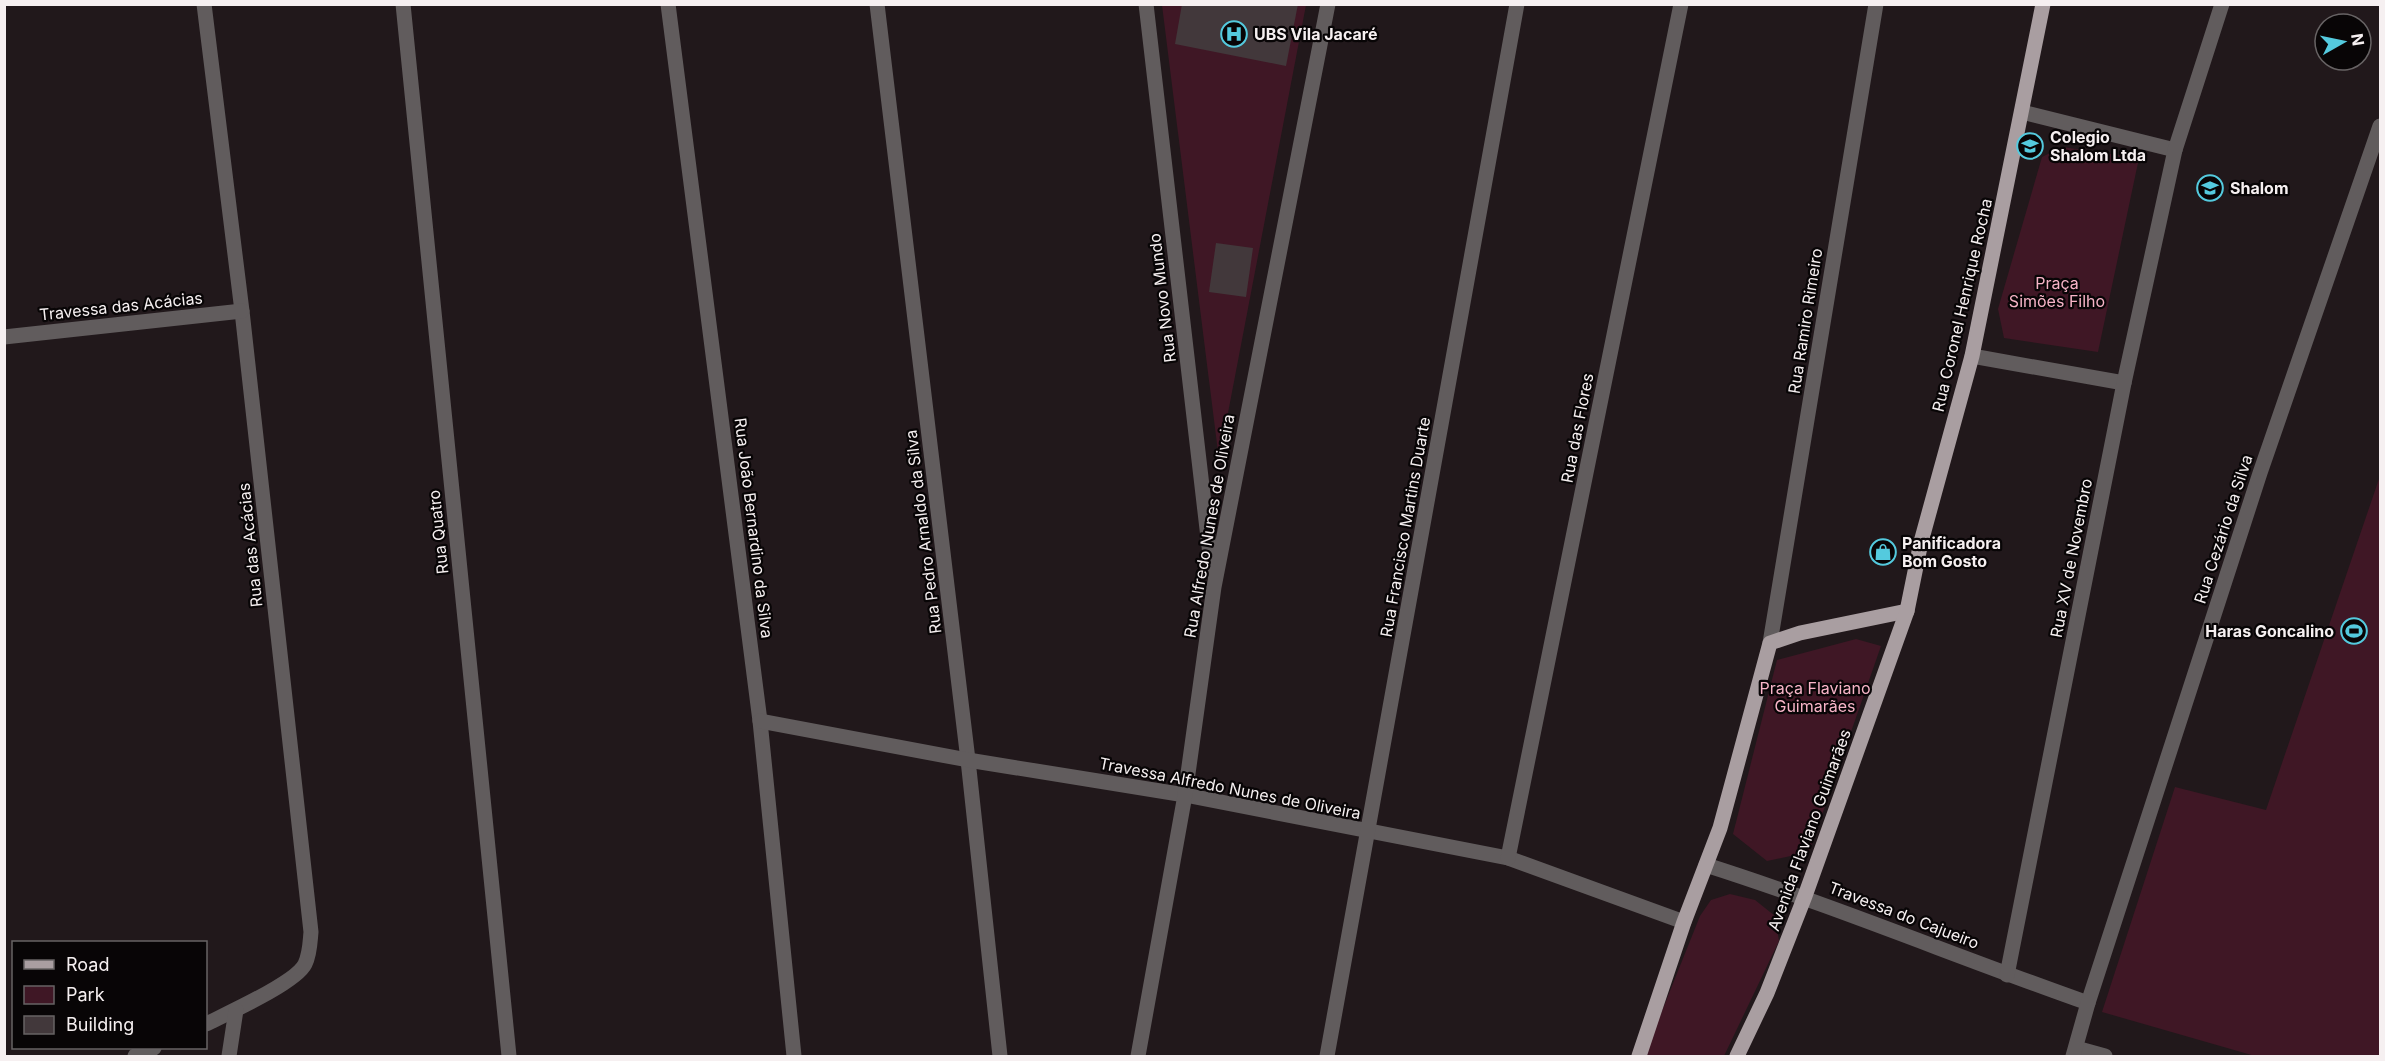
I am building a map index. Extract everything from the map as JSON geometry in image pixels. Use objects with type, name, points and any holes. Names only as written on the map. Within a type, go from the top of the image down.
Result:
[{"type":"main road","name":"Rua Coronel Henrique Rocha","points":[[1907,611],[1921,542],[1972,356],[2043,4]]},
{"type":"main road","points":[[1639,1056],[1684,921],[1720,828],[1770,643],[1800,633],[1907,611]]},
{"type":"main road","name":"Avenida Flaviano Guimarães","points":[[1737,1056],[1767,993],[1805,897],[1907,611]]},
{"type":"street","name":"Rua das Acácias","points":[[204,4],[242,311],[311,932],[304,965],[294,976],[236,1010],[207,1024]]},
{"type":"street","name":"Rua Quatro","points":[[403,4],[509,1056]]},
{"type":"street","name":"Rua João Bernardino da Silva","points":[[668,4],[760,721],[794,1056]]},
{"type":"street","name":"Rua Pedro Arnaldo da Silva","points":[[877,4],[968,760],[1000,1056]]},
{"type":"street","name":"Rua Novo Mundo","points":[[1146,4],[1214,587]]},
{"type":"street","name":"Rua Alfredo Nunes de Oliveira","points":[[1138,1056],[1185,795],[1214,587],[1328,4]]},
{"type":"street","name":"Rua Francisco Martins Duarte","points":[[1326,1056],[1517,4]]},
{"type":"street","name":"Rua das Flores","points":[[1508,858],[1681,4]]},
{"type":"street","name":"Rua Ramiro Rimeiro","points":[[1770,643],[1875,4]]},
{"type":"street","points":[[2022,112],[2175,150],[2222,4]]},
{"type":"street","name":"Rua Cezário da Silva","points":[[2075,1052],[2088,1003],[2260,472],[2380,126]]},
{"type":"street","name":"Rua XV de Novembro","points":[[2007,975],[2124,383],[2175,150]]},
{"type":"street","name":"Travessa das Acácias","points":[[4,337],[242,311]]},
{"type":"street","points":[[1972,356],[2124,383]]},
{"type":"street","name":"Travessa Alfredo Nunes de Oliveira","points":[[760,721],[968,760],[1185,795],[1508,858],[1684,921]]},
{"type":"street","name":"Travessa do Cajueiro","points":[[1706,865],[1805,897],[2007,975],[2088,1003]]},
{"type":"street","points":[[229,1056],[236,1010]]},
{"type":"street","points":[[135,1056],[150,1049]]},
{"type":"street","points":[[2075,1052],[2105,1056]]},
{"type":"green space","points":[[1162,5],[1306,5],[1219,460]]},
{"type":"green space","name":"Praça Simões Filho","points":[[2062,147],[2139,158],[2098,352],[2004,338],[1998,309],[2042,157]]},
{"type":"green space","name":"Haras Goncalino","points":[[2380,476],[2380,1056],[2255,1056],[2102,1012],[2175,787],[2266,810]]},
{"type":"green space","name":"Praça Flaviano Guimarães","points":[[1856,639],[1881,646],[1809,852],[1767,861],[1733,834],[1777,660]]},
{"type":"green space","points":[[1730,894],[1755,900],[1775,916],[1779,941],[1724,1056],[1644,1056],[1700,916],[1711,900]]},
{"type":"building","name":"UBS Vila Jacaré","points":[[1182,4],[1298,4],[1286,66],[1175,44]]},
{"type":"building","points":[[1216,243],[1253,248],[1246,297],[1209,292]]},
{"type":"place","name":"UBS Vila Jacaré","points":[[1234,34]]},
{"type":"place","name":"Colegio Shalom Ltda","points":[[2030,146]]},
{"type":"place","name":"Shalom","points":[[2210,188]]},
{"type":"place","name":"Panificadora Bom Gosto","points":[[1883,552]]},
{"type":"place","name":"Haras Goncalino","points":[[2354,631]]}]
